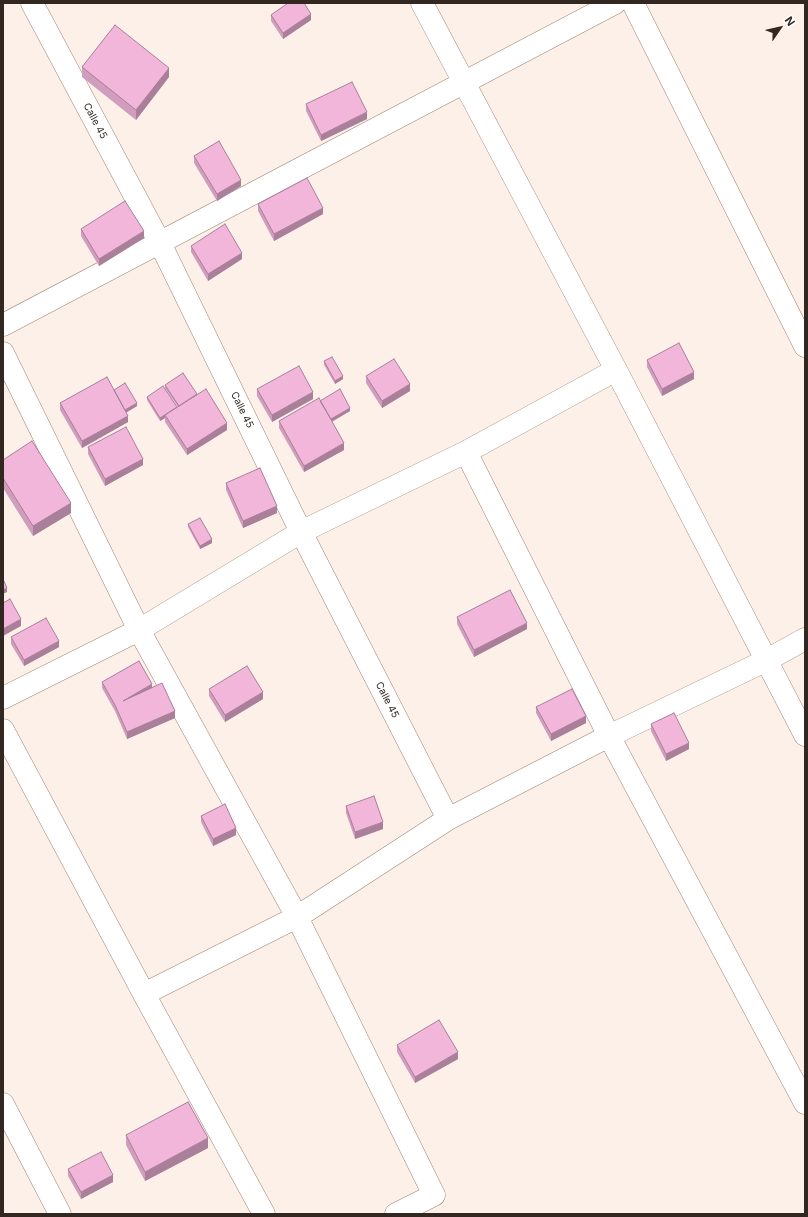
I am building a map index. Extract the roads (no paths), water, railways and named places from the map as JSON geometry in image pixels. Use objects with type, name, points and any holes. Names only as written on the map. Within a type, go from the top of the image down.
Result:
[{"type":"street","name":"Calle 45","points":[[32,3],[160,243],[301,532],[448,819]]},
{"type":"street","points":[[422,3],[616,370],[805,735]]},
{"type":"street","points":[[3,326],[615,3]]},
{"type":"street","points":[[633,3],[805,346]]},
{"type":"street","points":[[3,353],[139,630],[297,918],[434,1195],[396,1214]]},
{"type":"street","points":[[3,698],[139,630],[301,532],[466,452],[616,370]]},
{"type":"street","points":[[466,452],[609,736],[805,1103]]},
{"type":"street","points":[[144,994],[297,918],[448,819],[609,736],[767,660],[805,639]]},
{"type":"street","points":[[3,730],[144,994],[264,1214]]},
{"type":"street","points":[[3,1104],[60,1214]]}]
